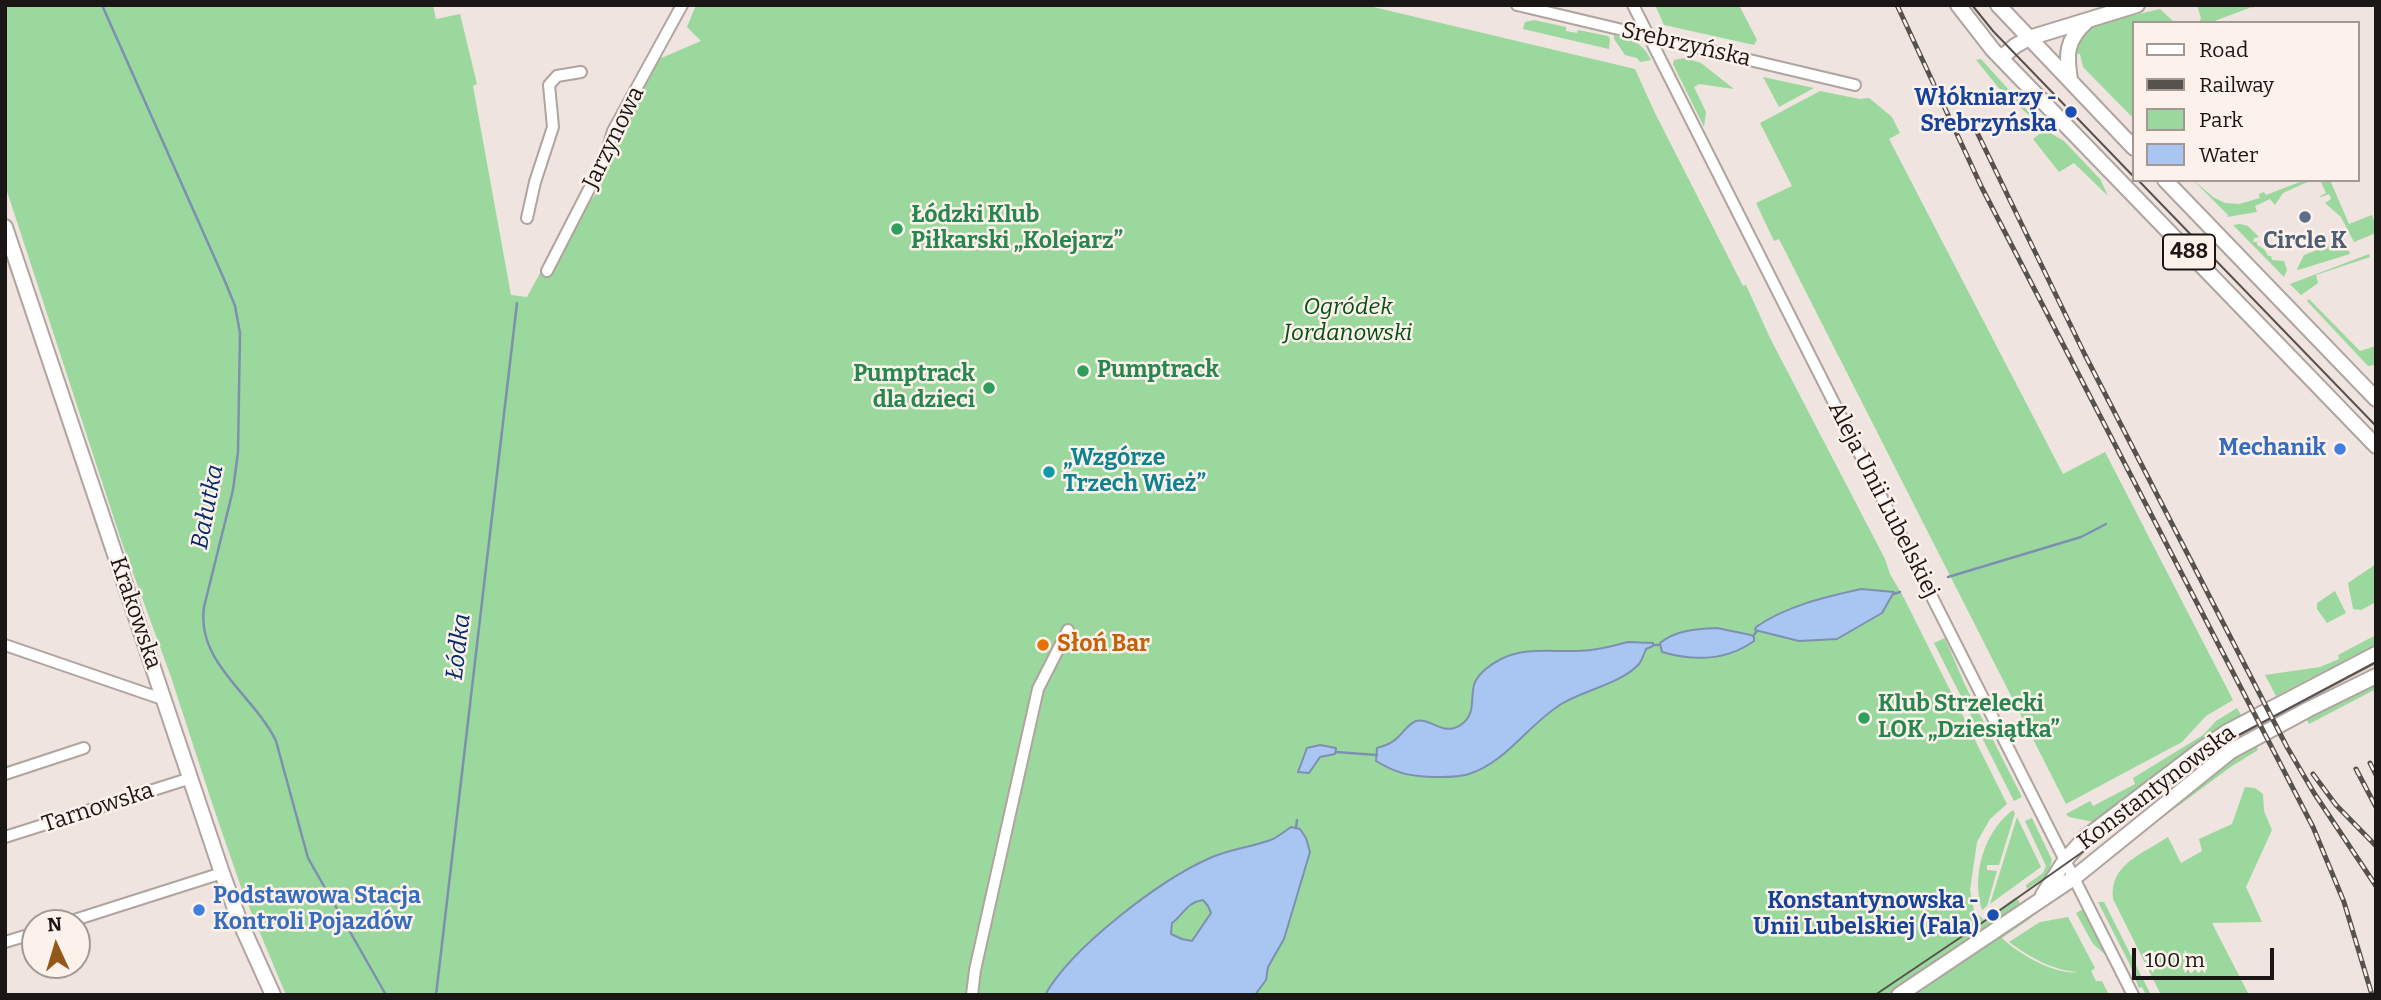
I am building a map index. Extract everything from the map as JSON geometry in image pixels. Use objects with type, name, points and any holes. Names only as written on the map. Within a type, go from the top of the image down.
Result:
[{"type":"main road","name":"488","points":[[1958,5],[2001,58],[2376,446]]},
{"type":"main road","points":[[1998,5],[2132,146]]},
{"type":"main road","points":[[2001,58],[2029,38],[2094,14],[2137,5]]},
{"type":"main road","points":[[2071,81],[2067,47],[2073,36],[2094,14]]},
{"type":"main road","name":"488","points":[[2167,182],[2376,399]]},
{"type":"main road","name":"Krakowska","points":[[5,228],[9,250],[222,873],[272,995]]},
{"type":"main road","name":"Konstantynowska","points":[[2035,904],[2066,859],[2093,831],[2202,749],[2227,732],[2376,654]]},
{"type":"main road","name":"Konstantynowska","points":[[1899,995],[2075,877],[2218,761],[2270,729],[2376,676]]},
{"type":"street","name":"Jarzynowa","points":[[547,271],[605,158],[613,131],[682,5]]},
{"type":"street","name":"Srebrzyńska","points":[[1517,5],[1856,85]]},
{"type":"street","name":"Aleja Unii Lubelskiej","points":[[1633,5],[2133,995]]},
{"type":"street","points":[[527,218],[535,182],[553,127],[549,85],[556,76],[581,72]]},
{"type":"street","points":[[972,995],[978,957],[1038,689],[1068,630]]},
{"type":"street","points":[[5,645],[165,700]]},
{"type":"street","points":[[5,774],[84,748]]},
{"type":"street","name":"Tarnowska","points":[[5,837],[191,778]]},
{"type":"street","points":[[91,915],[222,873]]},
{"type":"green space","name":"Ogródek Jordanowski","points":[[5,5],[433,5],[436,19],[460,14],[477,84],[473,86],[511,295],[527,297],[541,271],[548,273],[556,265],[574,224],[600,188],[619,136],[659,59],[701,41],[687,27],[696,5],[1365,5],[1635,69],[2007,804],[1990,819],[1977,842],[1970,890],[1974,911],[1984,920],[2016,897],[2020,903],[1989,926],[1999,935],[2029,915],[2031,918],[2002,938],[2018,951],[2049,967],[2060,971],[2079,972],[2042,962],[2009,942],[2040,922],[2068,917],[2095,968],[2091,971],[2096,981],[2102,981],[2109,995],[286,995],[242,890],[171,677],[121,540],[5,185]]},
{"type":"green space","points":[[1655,5],[1739,5],[1757,40],[1754,45],[1664,25]]},
{"type":"green space","points":[[2197,5],[2254,5],[2253,9],[2252,7],[2214,21],[2200,21]]},
{"type":"green space","points":[[2160,9],[2173,21],[2132,21],[2132,117],[2083,67],[2080,54],[2077,54],[2073,43],[2092,26],[2121,16],[2122,18]]},
{"type":"green space","points":[[1534,20],[1566,27],[1566,31],[1577,33],[1578,30],[1608,36],[1609,49],[1523,29],[1525,22]]},
{"type":"green space","points":[[1614,35],[1636,43],[1651,60],[1640,62],[1637,58],[1625,55]]},
{"type":"green space","points":[[1685,58],[1701,63],[1734,89],[1699,84],[1694,87],[1706,112],[1704,127],[1673,64],[1674,60]]},
{"type":"green space","points":[[1981,59],[2045,130],[1998,87],[1976,60]]},
{"type":"green space","points":[[1763,77],[1814,88],[1779,107]]},
{"type":"green space","points":[[1820,91],[1860,99],[1869,98],[1892,117],[1900,133],[1889,139],[2063,474],[2105,452],[2233,700],[2206,716],[2182,742],[2066,804],[1779,239],[1774,241],[1756,203],[1792,186],[1760,123]]},
{"type":"green space","points":[[2045,130],[2064,141],[2100,179],[2108,196],[2074,163],[2059,172],[2033,139]]},
{"type":"green space","points":[[2195,182],[2225,203],[2239,204],[2260,198],[2259,194],[2264,192],[2266,195],[2300,182],[2308,182],[2283,193],[2275,205],[2270,199],[2255,206],[2257,212],[2227,217]]},
{"type":"green space","points":[[2321,182],[2331,182],[2349,224],[2372,215],[2376,233],[2354,242],[2341,217],[2325,203],[2331,199],[2329,194],[2320,196],[2326,193]]},
{"type":"green space","points":[[2233,225],[2248,226],[2259,237],[2254,238],[2253,242],[2257,242],[2272,260],[2284,261],[2287,270],[2284,277]]},
{"type":"green space","points":[[2343,235],[2350,254],[2297,269],[2304,255],[2330,245]]},
{"type":"green space","points":[[2369,254],[2370,257],[2316,275],[2318,283],[2301,295],[2290,284]]},
{"type":"green space","points":[[2309,299],[2360,351],[2376,346],[2376,368],[2373,365],[2368,366],[2307,301]]},
{"type":"green space","points":[[2376,564],[2376,602],[2361,610],[2353,609],[2348,583]]},
{"type":"green space","points":[[2335,591],[2346,613],[2327,623],[2317,609],[2317,603]]},
{"type":"green space","points":[[2376,635],[2376,644],[2276,696],[2265,675],[2320,667],[2339,659],[2338,655]]},
{"type":"green space","points":[[1945,638],[1965,685],[2022,797],[2014,801],[1934,643]]},
{"type":"green space","points":[[2376,684],[2376,689],[2309,724],[2306,718]]},
{"type":"green space","points":[[2237,708],[2241,715],[2197,742],[2094,822],[2066,814],[2090,801],[2093,806],[2135,784],[2133,778],[2203,735],[2216,721]]},
{"type":"green space","points":[[2255,743],[2258,750],[2151,826],[2230,759]]},
{"type":"green space","points":[[2245,787],[2255,788],[2263,794],[2264,811],[2272,830],[2246,887],[2262,922],[2212,923],[2249,995],[2161,995],[2113,899],[2116,877],[2130,861],[2168,837],[2181,863],[2202,851],[2199,839],[2232,824]]},
{"type":"green space","points":[[2013,810],[2015,813],[1999,865],[1987,865],[1987,870],[1997,871],[1987,906],[1982,910],[1978,883],[1982,855],[1994,830]]},
{"type":"green space","points":[[2017,817],[2041,867],[1990,904]]},
{"type":"green space","points":[[2032,818],[2052,860],[2048,875],[2027,889],[2026,885],[2043,873],[2046,866],[2025,821]]},
{"type":"green space","points":[[2098,902],[2104,902],[2151,995],[2146,995],[2142,987],[2139,988]]},
{"type":"green space","points":[[2083,909],[2108,957],[2093,944],[2076,913]]},
{"type":"water","points":[[1861,589],[1894,592],[1882,613],[1837,639],[1799,641],[1755,630],[1768,620],[1793,608]]},
{"type":"water","points":[[1717,628],[1751,635],[1754,641],[1721,656],[1697,658],[1662,652],[1660,643],[1673,635]]},
{"type":"water","points":[[1628,642],[1653,643],[1653,646],[1646,649],[1632,671],[1563,703],[1495,761],[1483,768],[1460,776],[1424,777],[1396,771],[1376,761],[1377,748],[1392,742],[1416,721],[1449,729],[1462,724],[1471,711],[1478,677],[1501,659],[1522,652],[1591,650]]},
{"type":"water","points":[[1320,745],[1336,748],[1335,754],[1320,757],[1309,773],[1298,772],[1307,748]]},
{"type":"water","points":[[1291,827],[1300,829],[1310,852],[1284,939],[1268,967],[1266,980],[1255,995],[1045,995],[1075,956],[1143,898],[1210,858],[1273,839]],"holes":[[[1203,900],[1211,913],[1192,941],[1171,934],[1172,923],[1189,906]]]},
{"type":"waterway","name":"Bałutka","points":[[102,5],[224,279],[235,306],[240,333],[238,452],[233,490],[204,607],[204,627],[209,645],[217,662],[266,724],[276,741],[308,858],[386,995]]},
{"type":"waterway","name":"Łódka","points":[[436,995],[517,303]]},
{"type":"waterway","points":[[1948,577],[2081,537],[2106,524]]},
{"type":"waterway","points":[[1894,594],[1900,592]]},
{"type":"waterway","points":[[1753,636],[1757,631]]},
{"type":"waterway","points":[[1653,645],[1659,645]]},
{"type":"waterway","points":[[1336,752],[1377,755]]},
{"type":"waterway","points":[[1296,828],[1297,820]]},
{"type":"tram line","points":[[1972,5],[1993,31],[2132,175]]},
{"type":"tram line","points":[[2140,182],[2376,426]]},
{"type":"tram line","points":[[1875,995],[2084,851],[2222,744],[2376,662]]},
{"type":"railway","points":[[1897,5],[1982,188],[2313,827],[2344,902],[2372,995]]},
{"type":"railway","points":[[1974,126],[2085,355],[2287,747],[2376,886]]},
{"type":"railway","points":[[2370,763],[2376,775]]},
{"type":"railway","points":[[2356,769],[2376,807]]},
{"type":"railway","points":[[2313,774],[2336,805],[2376,846]]},
{"type":"place","name":"Włókniarzy - Srebrzyńska","points":[[2071,112]]},
{"type":"place","name":"Circle K","points":[[2305,217]]},
{"type":"place","name":"Łódzki Klub Piłkarski „Kolejarz”","points":[[897,229]]},
{"type":"place","name":"Pumptrack","points":[[1083,371]]},
{"type":"place","name":"Pumptrack dla dzieci","points":[[989,388]]},
{"type":"place","name":"Mechanik","points":[[2340,449]]},
{"type":"place","name":"„Wzgórze Trzech Wież”","points":[[1049,472]]},
{"type":"place","name":"Słoń Bar","points":[[1043,645]]},
{"type":"place","name":"Klub Strzelecki LOK „Dziesiątka”","points":[[1864,718]]},
{"type":"place","name":"Podstawowa Stacja Kontroli Pojazdów","points":[[199,910]]},
{"type":"place","name":"Konstantynowska - Unii Lubelskiej (Fala)","points":[[1993,915]]}]
